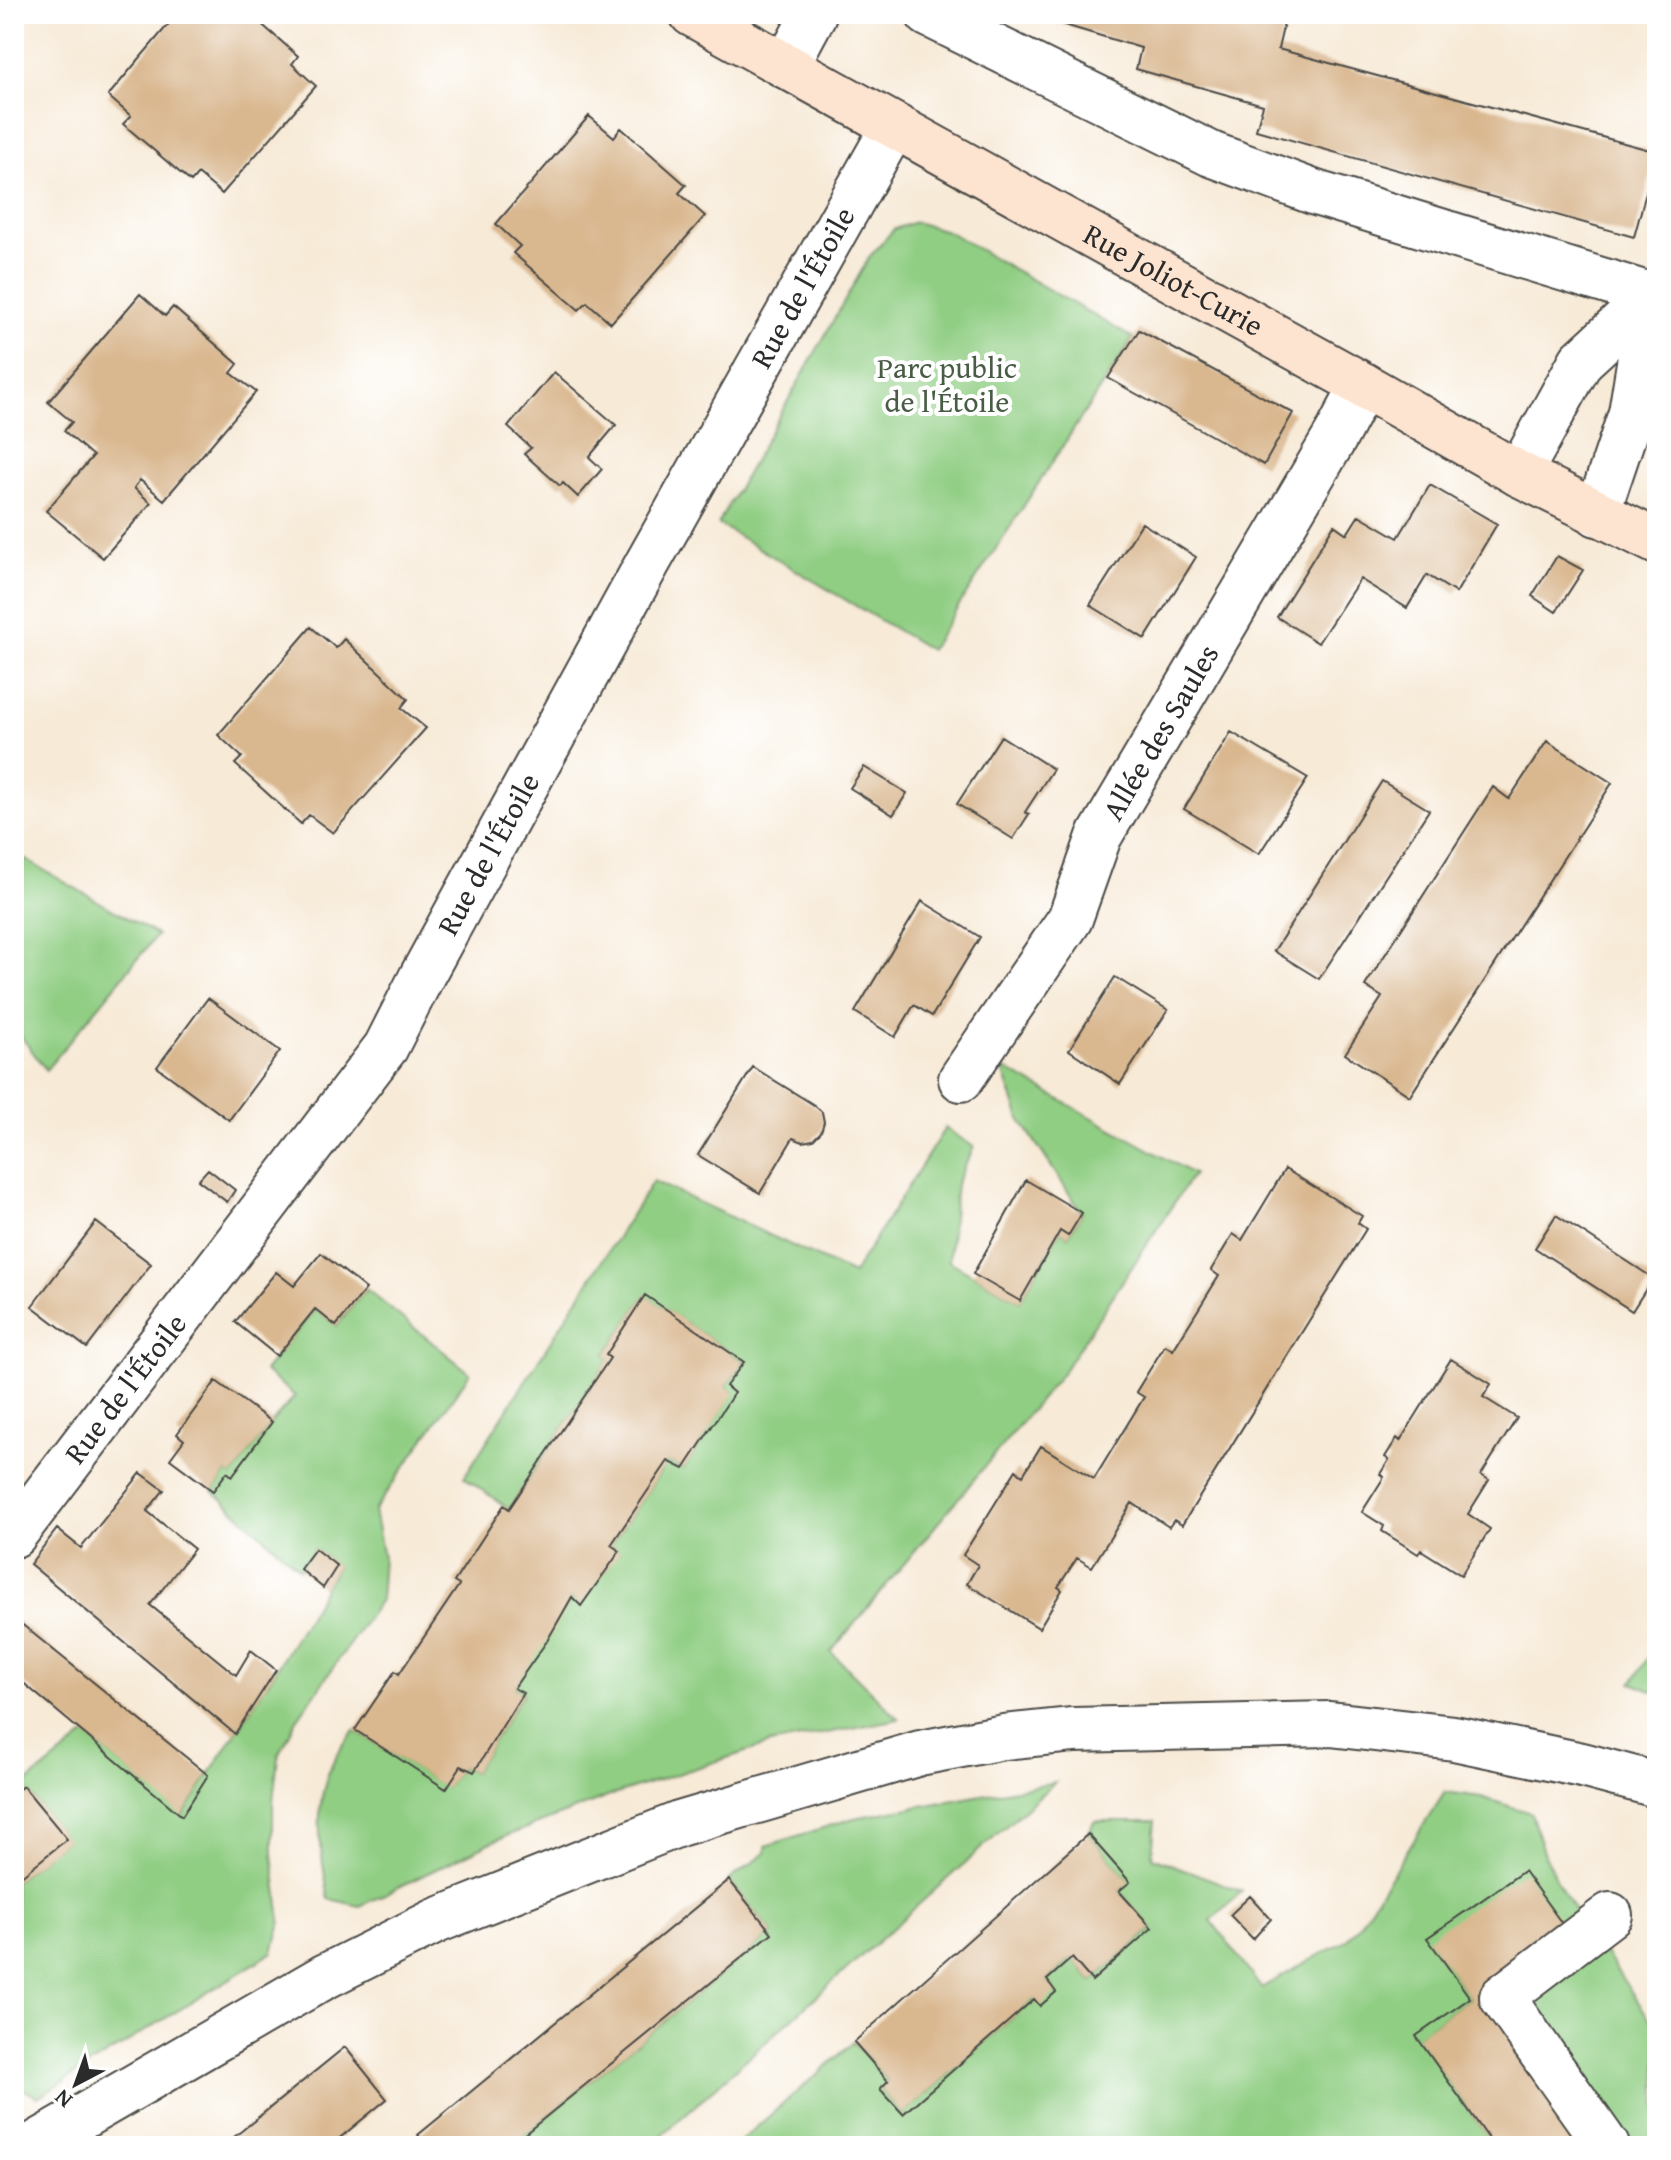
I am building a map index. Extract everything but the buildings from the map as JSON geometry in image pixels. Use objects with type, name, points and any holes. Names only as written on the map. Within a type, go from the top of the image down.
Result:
[{"type":"main road","name":"Rue Joliot-Curie","points":[[692,14],[1519,474],[1657,542]]},
{"type":"street","points":[[786,66],[814,14]]},
{"type":"street","points":[[928,14],[1211,154],[1316,193],[1654,293]]},
{"type":"street","name":"Rue de l'Étoile","points":[[14,1535],[386,1047],[655,550],[894,126]]},
{"type":"street","points":[[1519,474],[1581,361],[1654,293]]},
{"type":"street","points":[[1597,514],[1631,413],[1654,293]]},
{"type":"street","name":"Allée des Saules","points":[[961,1079],[1070,919],[1099,837],[1363,385]]},
{"type":"street","points":[[32,2146],[324,1977],[436,1921],[679,1824],[920,1753],[1004,1737],[1073,1730],[1330,1724],[1454,1738],[1582,1765],[1657,1785]]},
{"type":"street","points":[[1607,2146],[1502,1997],[1610,1915]]},
{"type":"green space","name":"Parc public de l'Étoile","points":[[915,222],[947,231],[1133,338],[930,650],[718,524],[870,256],[894,229]]},
{"type":"green space","points":[[14,853],[157,935],[46,1070],[14,1027]]},
{"type":"green space","points":[[1002,1067],[1193,1174],[1063,1372],[831,1652],[899,1719],[770,1744],[610,1796],[496,1840],[360,1906],[329,1899],[320,1831],[323,1789],[340,1750],[355,1730],[446,1788],[461,1766],[474,1772],[523,1693],[514,1688],[572,1597],[581,1605],[619,1551],[611,1545],[668,1461],[684,1469],[733,1393],[726,1386],[744,1362],[645,1296],[606,1354],[610,1358],[509,1509],[464,1477],[653,1181],[853,1274],[945,1128],[974,1147],[956,1184],[949,1261],[1020,1301],[1060,1231],[1068,1236],[1082,1213],[1020,1119]]},
{"type":"green space","points":[[366,1289],[470,1373],[374,1511],[383,1557],[380,1600],[296,1721],[278,1757],[273,1801],[273,1854],[281,1922],[273,1952],[38,2097],[21,2088],[14,2091],[14,1882],[66,1839],[23,1786],[86,1735],[183,1815],[276,1670],[337,1567],[315,1549],[300,1569],[213,1491],[227,1472],[232,1476],[295,1396],[264,1371],[315,1309],[337,1326]]},
{"type":"green space","points":[[1657,1644],[1657,1693],[1632,1683]]},
{"type":"green space","points":[[1055,1782],[650,2146],[510,2146],[772,1933],[729,1880],[766,1853],[766,1846],[854,1818]]},
{"type":"green space","points":[[1445,1792],[1481,1797],[1531,1813],[1543,1852],[1565,1896],[1657,2029],[1657,2146],[1620,2146],[1514,2000],[1428,1938],[1470,1998],[1417,2036],[1494,2146],[735,2146],[854,2042],[888,2081],[880,2089],[903,2114],[1034,1999],[1056,1992],[1047,1980],[1072,1958],[1092,1981],[1152,1929],[1119,1891],[1129,1881],[1088,1834],[1094,1821],[1155,1821],[1152,1857],[1242,1891],[1211,1920],[1261,1988],[1346,1940],[1357,1928]]}]
